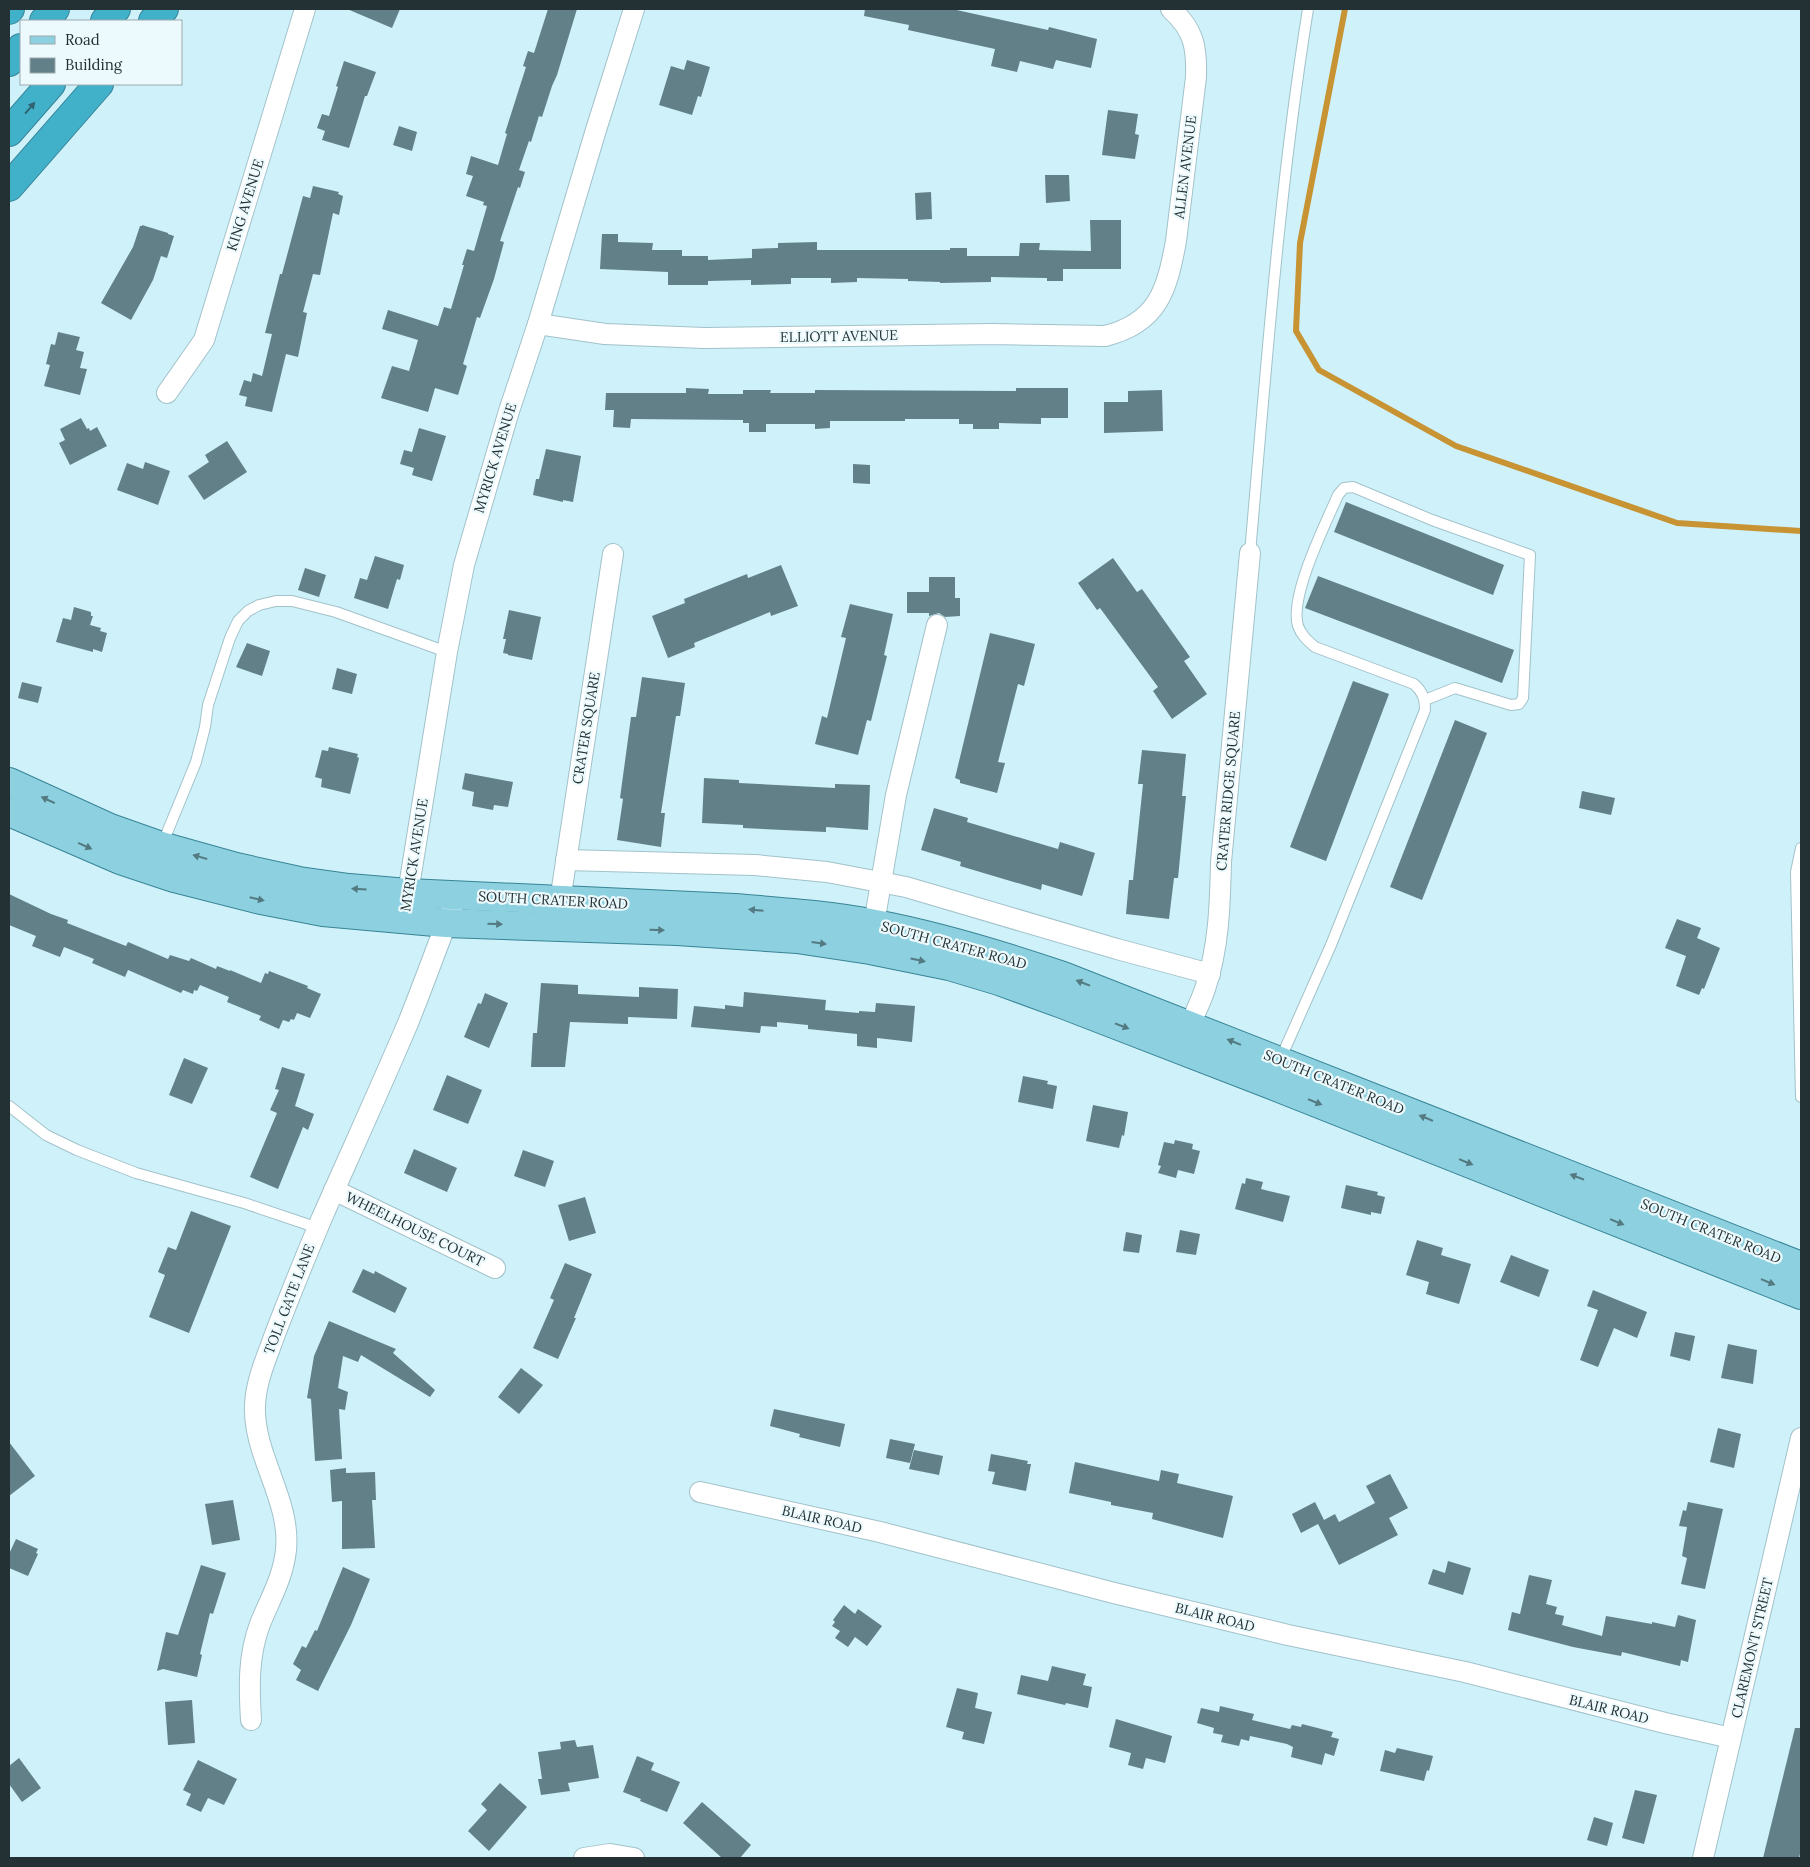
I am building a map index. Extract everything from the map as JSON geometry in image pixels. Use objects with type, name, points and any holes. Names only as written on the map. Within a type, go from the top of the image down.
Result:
[{"type":"highway","points":[[45,20],[55,9]]},
{"type":"highway","points":[[107,20],[116,9]]},
{"type":"highway","points":[[155,20],[164,9]]},
{"type":"highway","points":[[9,62],[20,49]]},
{"type":"highway","points":[[9,132],[50,85]]},
{"type":"highway","points":[[9,188],[98,85]]},
{"type":"highway","points":[[9,204],[71,117]]},
{"type":"main road","name":"SOUTH CRATER ROAD","points":[[9,782],[110,828],[161,846],[236,867],[299,881],[408,893],[735,908],[872,937],[949,966],[1275,1072],[1614,1192],[1771,1256],[1801,1266]]},
{"type":"main road","name":"SOUTH CRATER ROAD","points":[[9,812],[120,860],[174,878],[261,900],[305,908],[404,920],[687,932],[797,939],[930,935],[1002,955],[1190,1024],[1275,1072],[1801,1295]]},
{"type":"street","name":"KING AVENUE","points":[[168,393],[204,340],[305,9]]},
{"type":"street","name":"MYRICK AVENUE","points":[[404,920],[447,652],[464,565],[509,411],[538,324],[634,9]]},
{"type":"street","name":"ALLEN AVENUE","points":[[1139,323],[1152,310],[1162,295],[1171,265],[1176,241],[1196,77],[1197,55],[1193,38],[1186,25],[1171,9]]},
{"type":"street","name":"ELLIOTT AVENUE","points":[[538,324],[605,334],[704,338],[992,334],[1105,336],[1123,332],[1139,323]]},
{"type":"street","name":"CRATER RIDGE SQUARE","points":[[1190,1024],[1210,974],[1218,931],[1221,862],[1250,553]]},
{"type":"street","name":"CRATER SQUARE","points":[[560,901],[613,554]]},
{"type":"street","points":[[872,937],[896,795],[937,625]]},
{"type":"street","points":[[566,860],[755,865],[827,872],[906,887],[1117,949],[1210,974]]},
{"type":"street","name":"TOLL GATE LANE","points":[[250,1720],[249,1678],[252,1650],[260,1624],[283,1572],[286,1548],[285,1524],[276,1488],[256,1429],[255,1405],[259,1378],[296,1278],[408,1022],[457,896]]},
{"type":"street","name":"WHEELHOUSE COURT","points":[[334,1190],[495,1268]]},
{"type":"street","name":"CLAREMONT STREET","points":[[1703,1858],[1801,1438]]},
{"type":"street","name":"BLAIR ROAD","points":[[700,1492],[880,1532],[1114,1593],[1288,1635],[1465,1672],[1665,1724],[1731,1738]]},
{"type":"street","points":[[584,1858],[610,1854],[634,1858]]},
{"type":"lane","points":[[1250,553],[1283,194],[1294,93],[1308,9]]},
{"type":"lane","points":[[1275,1072],[1331,945],[1425,710],[1425,700],[1420,690],[1414,684],[1315,647],[1305,638],[1298,627],[1297,616],[1301,588],[1312,554],[1338,495],[1344,488],[1353,487],[1432,520],[1530,555],[1523,698],[1519,704],[1511,705],[1455,688],[1425,700]]},
{"type":"lane","points":[[161,846],[196,762],[205,727],[208,705],[230,638],[238,621],[248,611],[259,605],[276,601],[292,602],[336,612],[447,652]]},
{"type":"lane","points":[[1801,848],[1796,872],[1801,1097]]},
{"type":"lane","points":[[9,1106],[46,1135],[77,1150],[136,1173],[244,1203],[318,1228]]},
{"type":"building","points":[[347,9],[400,9],[392,28]]},
{"type":"building","points":[[548,9],[577,9],[542,117],[539,116],[531,142],[529,141],[519,170],[525,172],[500,241],[504,242],[494,279],[480,318],[477,317],[463,364],[467,366],[458,395],[435,388],[428,412],[381,398],[392,366],[409,371],[418,340],[382,329],[388,310],[438,326],[444,307],[451,309],[467,249],[474,251],[487,206],[483,205],[484,202],[466,196],[473,176],[466,174],[471,156],[498,165],[507,134],[505,133],[526,67],[523,66],[528,51],[534,53]]},
{"type":"building","points":[[865,9],[952,9],[1048,30],[1049,27],[1097,39],[1091,68],[1056,60],[1053,69],[1020,61],[1017,72],[991,66],[995,49],[908,30],[909,25],[864,16]]},
{"type":"building","points":[[687,60],[710,67],[701,97],[698,96],[692,115],[659,105],[671,66],[684,70]]},
{"type":"building","points":[[344,61],[376,72],[367,96],[365,96],[349,148],[322,140],[325,131],[317,128],[322,114],[329,116]]},
{"type":"building","points":[[1108,110],[1138,114],[1135,134],[1139,135],[1135,159],[1102,155]]},
{"type":"building","points":[[399,126],[417,132],[412,151],[393,145]]},
{"type":"building","points":[[1045,175],[1069,175],[1070,201],[1046,203]]},
{"type":"building","points":[[313,186],[339,192],[338,194],[343,196],[339,215],[333,213],[320,275],[313,274],[303,312],[307,313],[298,357],[286,354],[272,412],[245,406],[247,397],[239,395],[244,380],[251,382],[253,373],[262,376],[272,334],[265,333],[280,274],[282,274],[303,196],[310,198]]},
{"type":"building","points":[[931,192],[932,219],[916,220],[915,193]]},
{"type":"building","points":[[1090,220],[1121,220],[1121,269],[1063,269],[1063,281],[1047,281],[1047,278],[991,277],[991,282],[940,283],[908,281],[908,279],[857,278],[857,282],[831,283],[831,278],[791,278],[791,284],[751,285],[751,280],[708,281],[708,285],[668,285],[668,272],[600,269],[602,234],[618,234],[618,242],[653,243],[652,250],[682,250],[682,256],[708,256],[708,260],[752,258],[752,249],[778,248],[778,243],[817,242],[817,250],[950,250],[950,248],[967,248],[967,256],[1019,256],[1020,243],[1040,243],[1039,250],[1091,251]]},
{"type":"building","points":[[142,225],[174,236],[167,258],[161,256],[153,280],[131,320],[101,303],[133,247]]},
{"type":"building","points":[[58,332],[80,337],[76,350],[84,352],[80,368],[87,369],[80,395],[44,386],[50,365],[46,364],[51,344],[55,345]]},
{"type":"building","points":[[686,388],[709,389],[708,394],[743,394],[743,390],[771,390],[770,393],[815,393],[815,390],[1016,391],[1016,388],[1068,388],[1068,418],[1041,418],[1041,424],[999,423],[999,429],[973,429],[973,424],[959,424],[959,419],[905,419],[905,421],[830,421],[830,428],[815,429],[815,424],[766,424],[766,432],[749,432],[749,423],[743,423],[743,420],[631,419],[630,428],[613,427],[614,410],[605,410],[606,393],[686,393]]},
{"type":"building","points":[[1162,390],[1163,431],[1104,433],[1104,402],[1128,402],[1128,391]]},
{"type":"building","points":[[81,418],[90,431],[97,427],[107,446],[70,465],[59,443],[65,440],[60,429]]},
{"type":"building","points":[[419,428],[446,436],[432,481],[412,475],[414,468],[400,464],[404,450],[412,452]]},
{"type":"building","points":[[227,441],[247,472],[204,500],[188,476],[209,462],[205,455]]},
{"type":"building","points":[[546,449],[581,456],[573,502],[563,500],[563,502],[533,495]]},
{"type":"building","points":[[145,462],[170,471],[158,505],[117,490],[127,463],[143,469]]},
{"type":"building","points":[[853,464],[870,465],[870,484],[853,483]]},
{"type":"building","points":[[1346,502],[1504,565],[1493,595],[1334,532]]},
{"type":"building","points":[[375,556],[404,565],[400,580],[397,579],[388,609],[354,598],[360,578],[367,580]]},
{"type":"building","points":[[1113,558],[1137,592],[1142,589],[1190,657],[1184,661],[1207,694],[1172,719],[1153,691],[1158,687],[1100,608],[1097,610],[1078,583]]},
{"type":"building","points":[[781,565],[798,606],[771,616],[770,612],[694,643],[695,647],[668,658],[652,616],[685,603],[684,599],[747,574],[748,578]]},
{"type":"building","points":[[305,568],[326,575],[319,597],[298,590]]},
{"type":"building","points":[[1318,576],[1514,650],[1502,683],[1305,608]]},
{"type":"building","points":[[929,577],[955,577],[955,598],[960,598],[960,616],[945,617],[939,613],[929,616],[929,613],[907,613],[907,592],[929,592]]},
{"type":"building","points":[[850,604],[893,614],[884,655],[887,656],[871,721],[867,720],[858,755],[815,744],[822,716],[827,718],[846,638],[841,637]]},
{"type":"building","points":[[74,607],[91,612],[91,616],[93,616],[90,625],[101,628],[100,631],[107,633],[102,652],[93,649],[93,652],[56,642],[63,618],[71,620]]},
{"type":"building","points":[[509,610],[541,617],[532,660],[503,653],[506,639],[503,639]]},
{"type":"building","points":[[990,633],[1035,644],[1024,686],[1018,684],[998,762],[1005,763],[997,793],[960,783],[960,780],[955,778]]},
{"type":"building","points":[[247,643],[270,651],[262,676],[236,667]]},
{"type":"building","points":[[337,668],[357,674],[352,694],[332,689]]},
{"type":"building","points":[[642,677],[685,683],[680,716],[676,716],[661,813],[665,813],[661,847],[617,840],[623,799],[620,798],[631,717],[636,717]]},
{"type":"building","points":[[1353,681],[1389,694],[1326,861],[1290,847]]},
{"type":"building","points":[[22,682],[42,687],[38,703],[18,698]]},
{"type":"building","points":[[1455,720],[1487,733],[1422,900],[1390,887]]},
{"type":"building","points":[[329,747],[358,754],[357,757],[359,758],[350,794],[321,787],[322,779],[315,777],[322,750],[328,751]]},
{"type":"building","points":[[1142,750],[1186,754],[1182,796],[1186,796],[1178,878],[1174,878],[1169,919],[1126,914],[1129,880],[1133,880],[1143,784],[1138,784]]},
{"type":"building","points":[[465,773],[513,782],[508,807],[494,805],[493,810],[472,806],[474,792],[462,789]]},
{"type":"building","points":[[704,778],[739,780],[739,783],[835,788],[835,784],[870,785],[868,830],[826,827],[826,832],[743,828],[743,825],[702,823]]},
{"type":"building","points":[[1582,791],[1615,798],[1611,815],[1579,808]]},
{"type":"building","points":[[934,808],[968,818],[967,822],[1058,849],[1060,842],[1095,853],[1082,896],[1042,884],[1041,890],[960,866],[961,862],[921,850]]},
{"type":"building","points":[[9,894],[68,920],[67,923],[126,946],[128,942],[168,959],[170,955],[189,961],[191,958],[216,969],[217,966],[230,970],[261,983],[265,973],[268,974],[269,971],[308,986],[307,988],[321,994],[310,1018],[297,1013],[294,1020],[291,1019],[289,1022],[283,1020],[279,1029],[259,1020],[261,1016],[227,1002],[229,997],[200,985],[197,991],[194,990],[193,994],[183,990],[181,993],[128,970],[125,977],[92,963],[94,959],[64,947],[60,957],[32,946],[36,936],[9,925]]},
{"type":"building","points":[[1677,919],[1701,928],[1697,938],[1720,948],[1704,989],[1702,988],[1699,995],[1676,986],[1686,956],[1665,948]]},
{"type":"building","points":[[541,983],[578,985],[578,994],[639,997],[639,987],[678,989],[677,1019],[628,1017],[628,1024],[570,1022],[565,1067],[531,1067],[533,1033],[537,1033]]},
{"type":"building","points":[[744,992],[826,1000],[825,1010],[859,1013],[859,1011],[875,1012],[876,1003],[915,1006],[912,1042],[877,1038],[877,1048],[857,1046],[857,1034],[808,1029],[808,1025],[777,1022],[777,1027],[761,1026],[760,1033],[691,1027],[694,1006],[725,1009],[725,1005],[743,1007]]},
{"type":"building","points":[[485,993],[508,1003],[489,1048],[464,1037],[478,1003],[481,1004]]},
{"type":"building","points":[[184,1058],[208,1068],[192,1104],[169,1095]]},
{"type":"building","points":[[282,1067],[305,1074],[295,1106],[314,1114],[308,1130],[303,1127],[278,1189],[250,1177],[277,1113],[270,1110],[279,1090],[275,1089]]},
{"type":"building","points":[[447,1075],[482,1090],[468,1124],[433,1110]]},
{"type":"building","points":[[1023,1076],[1048,1081],[1047,1084],[1057,1086],[1053,1109],[1018,1102]]},
{"type":"building","points":[[1093,1105],[1128,1112],[1124,1136],[1122,1135],[1119,1148],[1086,1141]]},
{"type":"building","points":[[1175,1140],[1193,1144],[1192,1149],[1200,1151],[1194,1174],[1178,1170],[1176,1178],[1158,1173],[1161,1166],[1158,1165],[1164,1142],[1174,1144]]},
{"type":"building","points":[[414,1149],[457,1168],[447,1192],[404,1173]]},
{"type":"building","points":[[523,1150],[554,1161],[545,1187],[514,1176]]},
{"type":"building","points":[[1246,1178],[1263,1182],[1261,1189],[1290,1196],[1283,1222],[1235,1209],[1242,1183],[1245,1184]]},
{"type":"building","points":[[1346,1185],[1378,1192],[1377,1195],[1385,1197],[1381,1214],[1371,1212],[1371,1215],[1341,1208]]},
{"type":"building","points":[[585,1197],[596,1233],[569,1241],[558,1205]]},
{"type":"building","points":[[191,1211],[231,1226],[189,1333],[149,1317],[165,1275],[158,1272],[168,1247],[176,1250]]},
{"type":"building","points":[[1180,1230],[1200,1234],[1196,1255],[1176,1252]]},
{"type":"building","points":[[1126,1232],[1142,1235],[1139,1253],[1123,1251]]},
{"type":"building","points":[[1417,1240],[1443,1248],[1441,1255],[1471,1264],[1459,1304],[1426,1294],[1429,1282],[1406,1275]]},
{"type":"building","points":[[1511,1255],[1549,1270],[1539,1297],[1500,1282]]},
{"type":"building","points":[[565,1263],[592,1274],[558,1359],[533,1348],[554,1300],[550,1298]]},
{"type":"building","points":[[363,1269],[374,1274],[375,1271],[407,1288],[395,1313],[352,1292]]},
{"type":"building","points":[[1593,1290],[1647,1312],[1637,1338],[1614,1328],[1598,1367],[1580,1360],[1598,1310],[1587,1306]]},
{"type":"building","points":[[329,1321],[396,1349],[393,1353],[435,1390],[430,1397],[361,1355],[358,1362],[343,1356],[338,1388],[348,1392],[345,1410],[339,1409],[342,1459],[315,1461],[311,1399],[307,1398],[314,1356]]},
{"type":"building","points":[[1675,1332],[1695,1336],[1690,1361],[1670,1356]]},
{"type":"building","points":[[1728,1344],[1757,1350],[1753,1384],[1721,1378]]},
{"type":"building","points":[[521,1368],[543,1385],[519,1414],[498,1397]]},
{"type":"building","points":[[774,1409],[845,1424],[840,1447],[799,1437],[800,1434],[770,1426]]},
{"type":"building","points":[[1718,1428],[1741,1434],[1734,1468],[1710,1462]]},
{"type":"building","points":[[890,1439],[915,1444],[910,1463],[886,1458]]},
{"type":"building","points":[[9,1442],[35,1476],[9,1496]]},
{"type":"building","points":[[914,1450],[943,1456],[939,1475],[909,1469]]},
{"type":"building","points":[[991,1454],[1028,1461],[1027,1464],[1031,1464],[1026,1491],[992,1484],[995,1472],[988,1471]]},
{"type":"building","points":[[1075,1462],[1159,1481],[1161,1470],[1179,1474],[1177,1483],[1233,1496],[1223,1538],[1152,1519],[1153,1513],[1111,1505],[1111,1502],[1069,1493]]},
{"type":"building","points":[[346,1468],[346,1473],[375,1472],[376,1500],[372,1500],[375,1548],[342,1549],[342,1501],[332,1502],[330,1470]]},
{"type":"building","points":[[1390,1474],[1408,1508],[1389,1518],[1398,1535],[1339,1565],[1318,1524],[1301,1533],[1292,1514],[1315,1502],[1324,1520],[1335,1514],[1339,1522],[1375,1503],[1366,1486]]},
{"type":"building","points":[[233,1500],[240,1540],[212,1545],[205,1504]]},
{"type":"building","points":[[1688,1502],[1723,1509],[1705,1589],[1681,1584],[1687,1558],[1682,1556],[1687,1527],[1679,1526],[1683,1510],[1686,1511]]},
{"type":"building","points":[[16,1539],[38,1549],[36,1553],[38,1554],[28,1576],[9,1568],[9,1554]]},
{"type":"building","points":[[1448,1561],[1471,1568],[1463,1595],[1428,1584],[1433,1569],[1445,1573]]},
{"type":"building","points":[[201,1565],[226,1573],[213,1614],[210,1613],[200,1654],[202,1655],[197,1677],[163,1669],[157,1671],[166,1632],[178,1635]]},
{"type":"building","points":[[343,1567],[370,1579],[351,1625],[318,1691],[296,1680],[301,1670],[293,1664],[302,1646],[306,1648],[315,1630],[317,1631]]},
{"type":"building","points":[[1529,1575],[1552,1580],[1546,1604],[1557,1607],[1555,1614],[1564,1616],[1562,1625],[1602,1636],[1606,1616],[1675,1627],[1678,1615],[1696,1620],[1688,1662],[1681,1660],[1680,1666],[1622,1652],[1621,1656],[1573,1647],[1508,1630],[1512,1612],[1520,1614]]},
{"type":"building","points":[[844,1605],[855,1614],[858,1609],[882,1626],[867,1646],[855,1637],[848,1647],[835,1638],[840,1631],[832,1626],[835,1622],[833,1620]]},
{"type":"building","points":[[1052,1666],[1086,1674],[1083,1685],[1092,1687],[1088,1708],[1066,1703],[1065,1705],[1017,1694],[1021,1675],[1048,1681]]},
{"type":"building","points":[[957,1688],[978,1693],[975,1708],[992,1712],[984,1744],[962,1739],[964,1732],[946,1727]]},
{"type":"building","points":[[192,1700],[195,1743],[168,1745],[165,1702]]},
{"type":"building","points":[[1220,1706],[1254,1714],[1252,1720],[1290,1729],[1292,1725],[1301,1727],[1302,1724],[1333,1732],[1331,1737],[1339,1739],[1334,1756],[1325,1753],[1322,1765],[1291,1757],[1293,1747],[1287,1744],[1250,1736],[1249,1741],[1241,1739],[1239,1746],[1221,1742],[1223,1735],[1213,1733],[1214,1728],[1197,1723],[1201,1708],[1219,1712]]},
{"type":"building","points":[[1116,1719],[1172,1736],[1165,1763],[1146,1758],[1143,1769],[1128,1765],[1131,1753],[1109,1747]]},
{"type":"building","points":[[1795,1728],[1801,1728],[1801,1850],[1799,1858],[1763,1858]]},
{"type":"building","points":[[575,1740],[577,1747],[593,1745],[599,1778],[568,1783],[570,1791],[541,1795],[538,1779],[542,1779],[538,1752],[561,1749],[560,1742]]},
{"type":"building","points":[[1397,1748],[1433,1756],[1424,1781],[1380,1771],[1385,1750],[1395,1753]]},
{"type":"building","points":[[637,1756],[654,1763],[651,1770],[680,1782],[667,1812],[623,1792]]},
{"type":"building","points":[[19,1758],[41,1788],[22,1802],[9,1784],[9,1766]]},
{"type":"building","points":[[198,1760],[237,1779],[224,1805],[208,1798],[201,1812],[186,1805],[191,1794],[183,1790]]},
{"type":"building","points":[[500,1783],[527,1807],[489,1851],[468,1831],[487,1810],[481,1804]]},
{"type":"building","points":[[1635,1790],[1657,1795],[1644,1844],[1622,1838]]},
{"type":"building","points":[[702,1802],[751,1845],[740,1858],[722,1858],[683,1823]]},
{"type":"building","points":[[1594,1817],[1613,1823],[1607,1846],[1587,1840]]},
{"type":"waterway","points":[[1345,9],[1300,243],[1296,331],[1319,370],[1456,446],[1677,523],[1801,531]]}]
